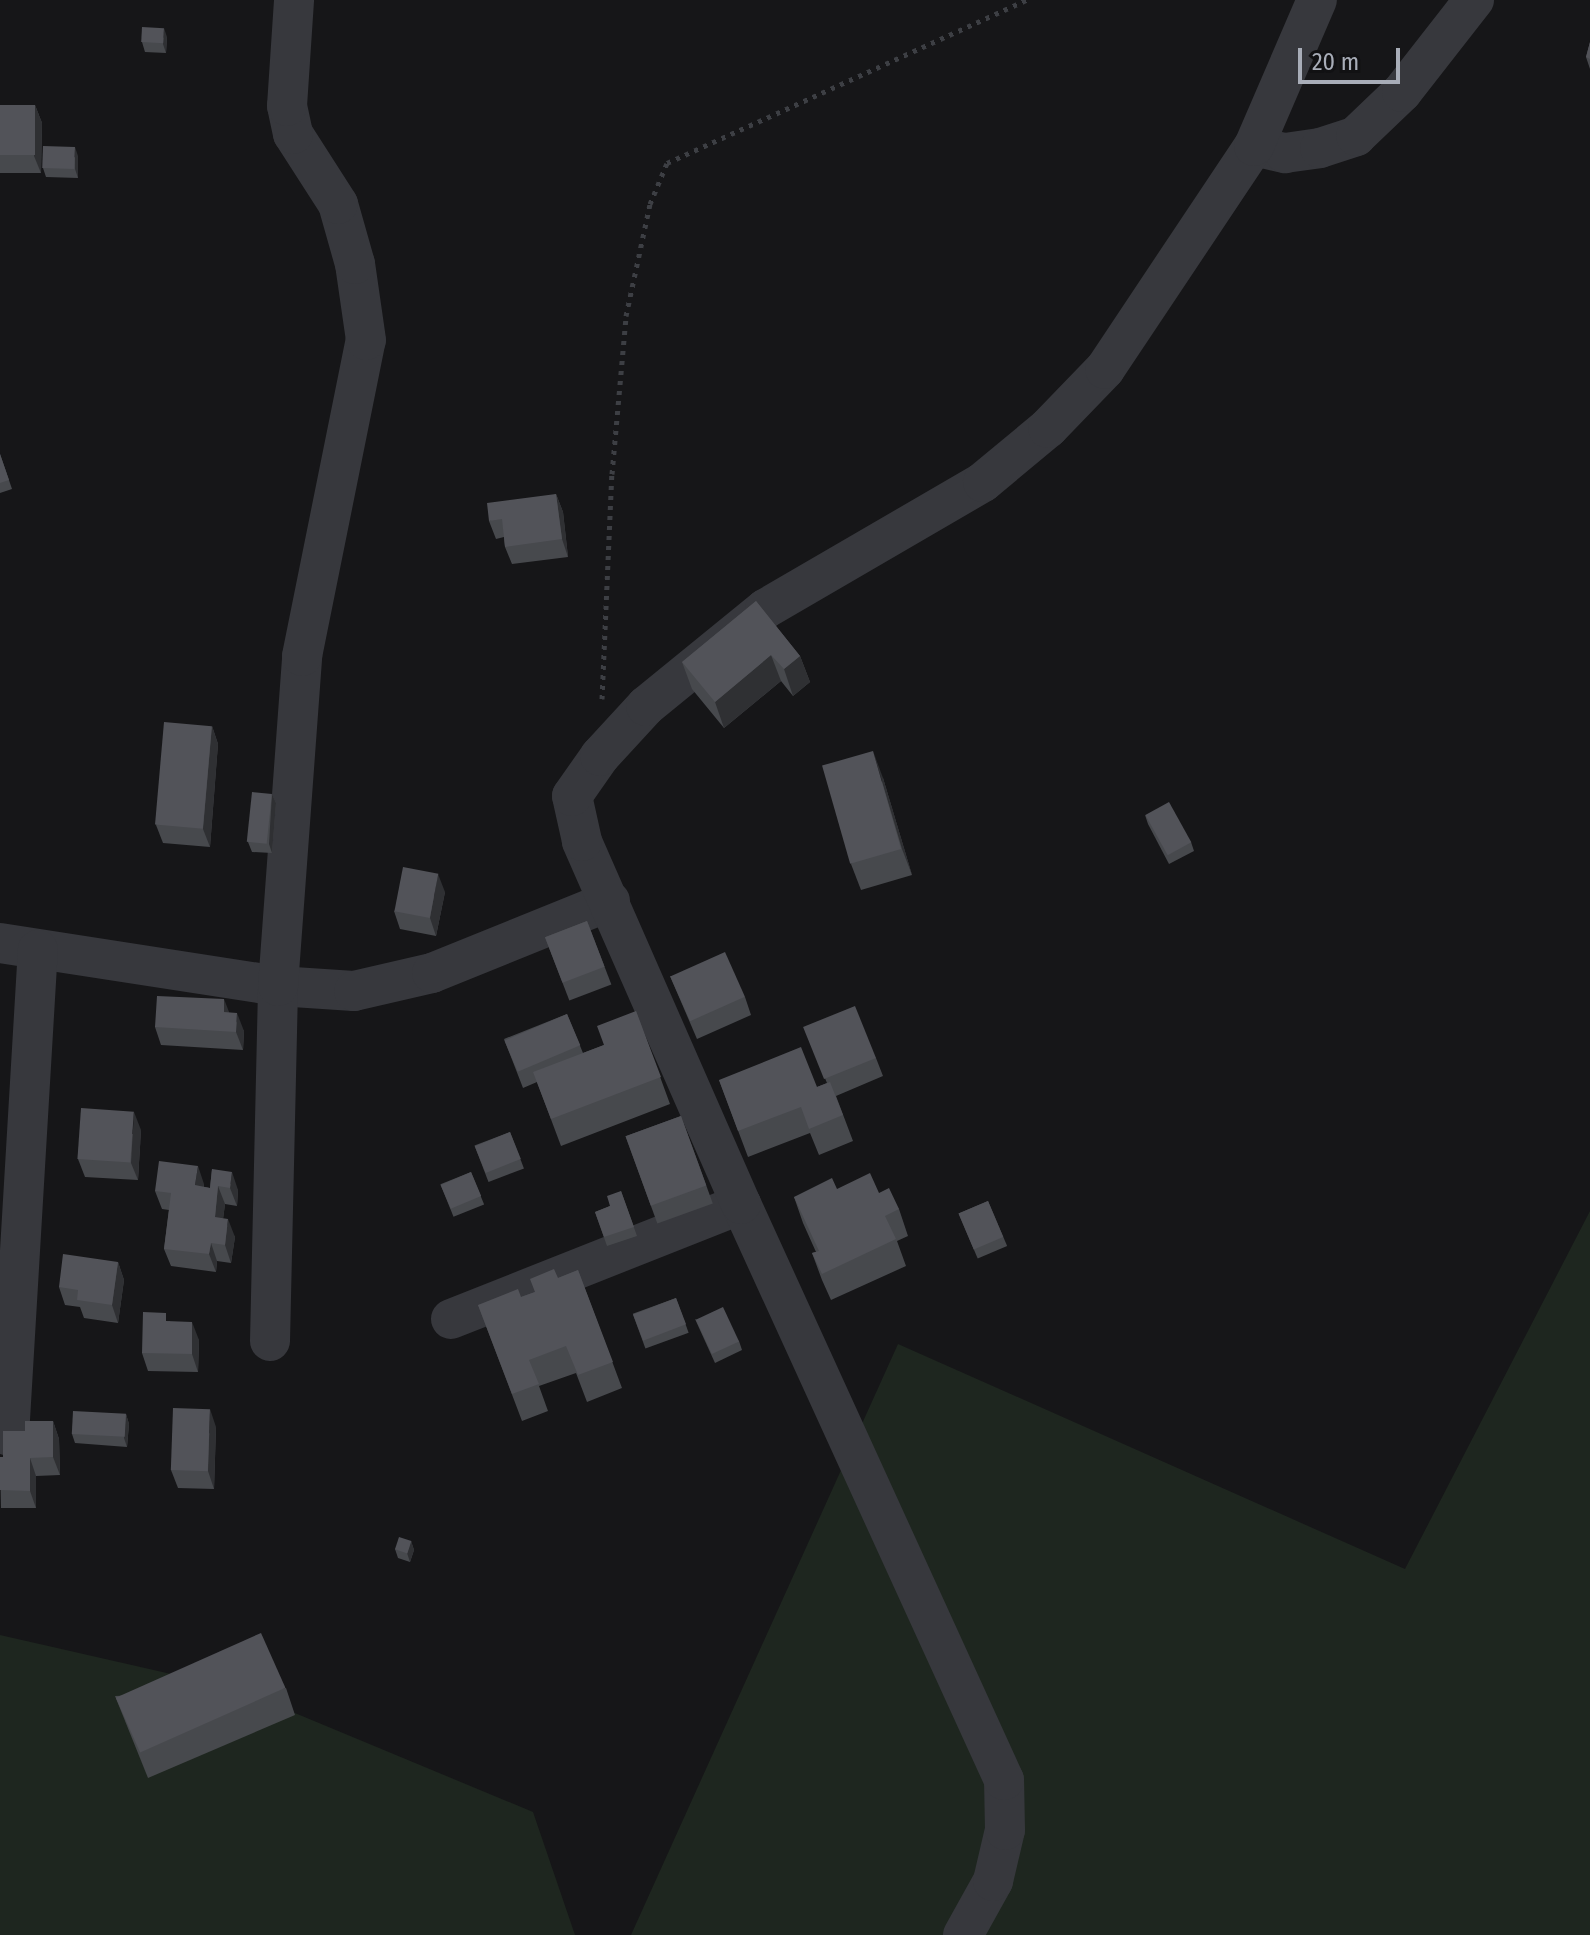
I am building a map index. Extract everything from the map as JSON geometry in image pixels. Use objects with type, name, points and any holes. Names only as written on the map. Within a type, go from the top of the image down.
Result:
[{"type":"street","points":[[270,1341],[278,986],[302,656],[366,340],[355,264],[338,204],[293,134],[287,106],[294,0]]},
{"type":"street","points":[[963,1935],[993,1881],[1005,1830],[1004,1780],[741,1204],[582,841],[572,796],[600,756],[646,706],[765,609],[983,482],[1048,428],[1105,369],[1254,146],[1317,0]]},
{"type":"street","points":[[1254,146],[1285,153],[1320,148],[1356,136],[1402,92],[1474,0]]},
{"type":"street","points":[[9,1436],[19,947],[278,986],[354,991],[432,973],[610,901]]},
{"type":"street","points":[[451,1319],[741,1204]]},
{"type":"path","points":[[600,756],[612,474],[626,316],[650,204],[667,163],[1027,0]]},
{"type":"shaded area","points":[[1590,1211],[1590,1935],[631,1935],[898,1344],[1405,1569]]},
{"type":"shaded area","points":[[0,1635],[237,1689],[533,1812],[575,1935],[0,1935]]},
{"type":"building","points":[[142,27],[164,28],[163,43],[141,42]]},
{"type":"building","points":[[0,105],[35,105],[35,155],[0,155]]},
{"type":"building","points":[[43,146],[75,147],[74,169],[42,168]]},
{"type":"building","points":[[0,454],[9,480],[0,483]]},
{"type":"building","points":[[556,494],[562,539],[505,547],[502,519],[489,521],[487,503]]},
{"type":"building","points":[[756,601],[800,656],[784,669],[771,655],[715,702],[682,662]]},
{"type":"building","points":[[164,722],[212,726],[203,829],[155,825]]},
{"type":"building","points":[[873,751],[901,849],[850,864],[822,766]]},
{"type":"building","points":[[252,792],[272,794],[267,844],[247,842]]},
{"type":"building","points":[[1169,802],[1191,842],[1168,855],[1145,815]]},
{"type":"building","points":[[403,867],[438,874],[430,918],[394,911]]},
{"type":"building","points":[[587,921],[605,967],[563,983],[545,937]]},
{"type":"building","points":[[725,952],[745,997],[690,1021],[670,976]]},
{"type":"building","points":[[157,996],[224,999],[224,1012],[237,1013],[236,1032],[155,1027]]},
{"type":"building","points":[[855,1006],[876,1058],[824,1079],[803,1027]]},
{"type":"building","points":[[636,1011],[661,1077],[551,1119],[533,1072],[604,1045],[597,1026]]},
{"type":"building","points":[[567,1014],[580,1045],[518,1072],[504,1041]]},
{"type":"building","points":[[801,1047],[817,1087],[830,1082],[843,1115],[809,1129],[801,1107],[738,1131],[719,1080]]},
{"type":"building","points":[[81,1108],[134,1112],[130,1163],[77,1159]]},
{"type":"building","points":[[681,1116],[706,1186],[651,1206],[626,1136]]},
{"type":"building","points":[[510,1132],[521,1159],[486,1173],[475,1146]]},
{"type":"building","points":[[159,1161],[198,1166],[195,1185],[210,1188],[212,1169],[232,1172],[230,1188],[218,1186],[215,1217],[228,1219],[225,1245],[211,1243],[209,1254],[164,1249],[171,1193],[155,1191]]},
{"type":"building","points":[[471,1172],[481,1196],[451,1209],[441,1185]]},
{"type":"building","points":[[870,1173],[879,1193],[889,1188],[899,1209],[885,1216],[896,1239],[822,1274],[812,1253],[819,1251],[794,1197],[832,1178],[837,1189]]},
{"type":"building","points":[[621,1191],[634,1227],[604,1237],[595,1212],[610,1206],[607,1196]]},
{"type":"building","points":[[988,1201],[1003,1237],[974,1249],[959,1214]]},
{"type":"building","points":[[63,1254],[118,1262],[112,1305],[77,1300],[78,1290],[59,1287]]},
{"type":"building","points":[[554,1269],[558,1278],[578,1270],[613,1362],[578,1375],[566,1346],[529,1360],[539,1384],[512,1394],[478,1305],[518,1289],[521,1297],[535,1292],[530,1279]]},
{"type":"building","points":[[676,1298],[686,1324],[643,1341],[633,1314]]},
{"type":"building","points":[[723,1307],[739,1341],[712,1354],[696,1320]]},
{"type":"building","points":[[143,1312],[166,1313],[166,1321],[192,1322],[192,1354],[142,1353]]},
{"type":"building","points":[[173,1408],[210,1409],[208,1471],[171,1470]]},
{"type":"building","points":[[73,1411],[126,1414],[125,1437],[72,1434]]},
{"type":"building","points":[[25,1421],[53,1421],[53,1457],[30,1458],[30,1491],[0,1490],[3,1431],[25,1431]]},
{"type":"building","points":[[399,1537],[411,1541],[407,1553],[395,1549]]},
{"type":"building","points":[[261,1633],[285,1688],[140,1752],[116,1698]]}]
